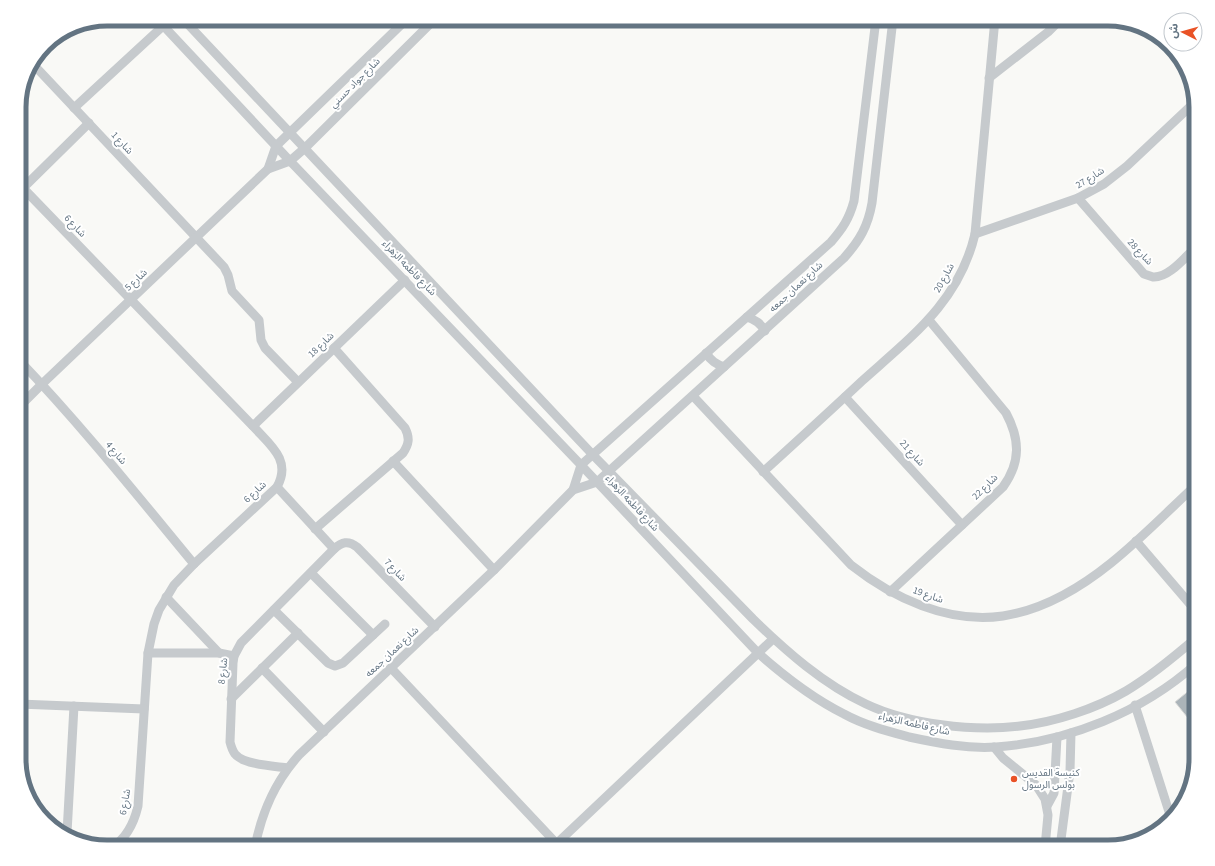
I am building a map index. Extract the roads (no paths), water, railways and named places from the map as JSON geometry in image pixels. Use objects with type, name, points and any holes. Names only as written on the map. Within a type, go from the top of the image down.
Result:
[{"type":"street","points":[[74,108],[163,26]]},
{"type":"street","name":"شارع فاطمه الزهراء","points":[[163,26],[758,653],[785,677],[814,697],[845,715],[889,732],[940,743],[994,747],[1057,738],[1071,734],[1106,720],[1135,705],[1168,685],[1189,669]]},
{"type":"street","name":"شارع فاطمه الزهراء","points":[[190,26],[593,455],[773,639],[841,691],[866,704],[896,715],[931,723],[985,727],[1020,726],[1057,719],[1100,704],[1126,691],[1148,677],[1189,644]]},
{"type":"street","name":"شارع جواد حسني","points":[[276,146],[400,26]]},
{"type":"street","name":"شارع جواد حسني","points":[[290,161],[305,148],[428,26]]},
{"type":"street","name":"شارع نعمان جمعه","points":[[256,840],[266,806],[275,788],[288,768],[299,755],[494,570],[573,490],[581,465],[831,242],[842,229],[850,216],[854,201],[875,26]]},
{"type":"street","name":"شارع نعمان جمعه","points":[[573,490],[597,482],[765,331],[855,246],[863,233],[869,218],[872,203],[892,26]]},
{"type":"street","name":"شارع 20","points":[[763,472],[929,320],[942,305],[962,271],[975,234],[994,26]]},
{"type":"street","points":[[989,78],[1054,26]]},
{"type":"street","name":"شارع 1","points":[[36,68],[224,267],[228,275],[232,291],[259,320],[261,326],[261,340],[265,348],[298,382]]},
{"type":"street","name":"شارع 27","points":[[975,234],[1078,198],[1104,184],[1127,166],[1189,108]]},
{"type":"street","points":[[26,185],[89,123]]},
{"type":"street","name":"شارع 5","points":[[268,169],[276,146]]},
{"type":"street","name":"شارع 5","points":[[26,400],[268,169],[290,161]]},
{"type":"street","name":"شارع 6","points":[[26,195],[253,426],[277,453],[283,470],[277,487],[194,564],[174,585],[166,597],[154,624],[148,653],[138,806],[131,826],[125,836],[120,840]]},
{"type":"street","name":"شارع 28","points":[[1078,198],[1144,274],[1153,277],[1162,276],[1170,271],[1189,253]]},
{"type":"street","name":"شارع 18","points":[[253,426],[405,280]]},
{"type":"street","points":[[747,317],[754,319],[761,324],[765,331]]},
{"type":"street","name":"شارع 22","points":[[890,592],[1003,487],[1009,478],[1016,458],[1016,438],[1006,413],[929,320]]},
{"type":"street","points":[[315,529],[407,448],[409,441],[405,428],[334,348]]},
{"type":"street","points":[[706,353],[717,365],[724,367]]},
{"type":"street","name":"شارع 4","points":[[26,367],[42,384],[194,564]]},
{"type":"street","name":"شارع 19","points":[[693,396],[851,565],[870,580],[890,592],[919,605],[950,614],[972,617],[1002,616],[1031,609],[1058,597],[1092,577],[1111,563],[1189,492]]},
{"type":"street","name":"شارع 21","points":[[845,397],[962,525]]},
{"type":"street","points":[[393,461],[494,570]]},
{"type":"street","points":[[277,487],[334,549]]},
{"type":"street","points":[[1136,541],[1189,603]]},
{"type":"street","name":"شارع 7","points":[[334,549],[341,543],[353,543],[435,627]]},
{"type":"street","name":"شارع 8","points":[[288,768],[246,761],[235,754],[230,742],[234,656],[241,643],[334,549]]},
{"type":"street","points":[[311,573],[373,635]]},
{"type":"street","points":[[166,597],[219,653]]},
{"type":"street","points":[[274,610],[328,663],[335,666],[343,663],[385,624]]},
{"type":"street","points":[[231,699],[298,633]]},
{"type":"street","points":[[560,840],[773,639]]},
{"type":"street","points":[[148,653],[219,653],[234,656]]},
{"type":"street","points":[[262,668],[324,732]]},
{"type":"street","points":[[391,668],[550,840]]},
{"type":"street","points":[[26,704],[144,709]]},
{"type":"street","points":[[1135,705],[1169,812]]},
{"type":"street","points":[[67,829],[74,706]]},
{"type":"street","points":[[1061,840],[1070,771],[1071,734]]},
{"type":"street","points":[[1047,806],[1054,793],[1057,738]]},
{"type":"street","points":[[994,747],[1008,762],[1036,785],[1043,795],[1047,806],[1048,815],[1046,840]]},
{"type":"place","name":"كنيسة القديس بولس الرسول","points":[[1014,779]]}]
